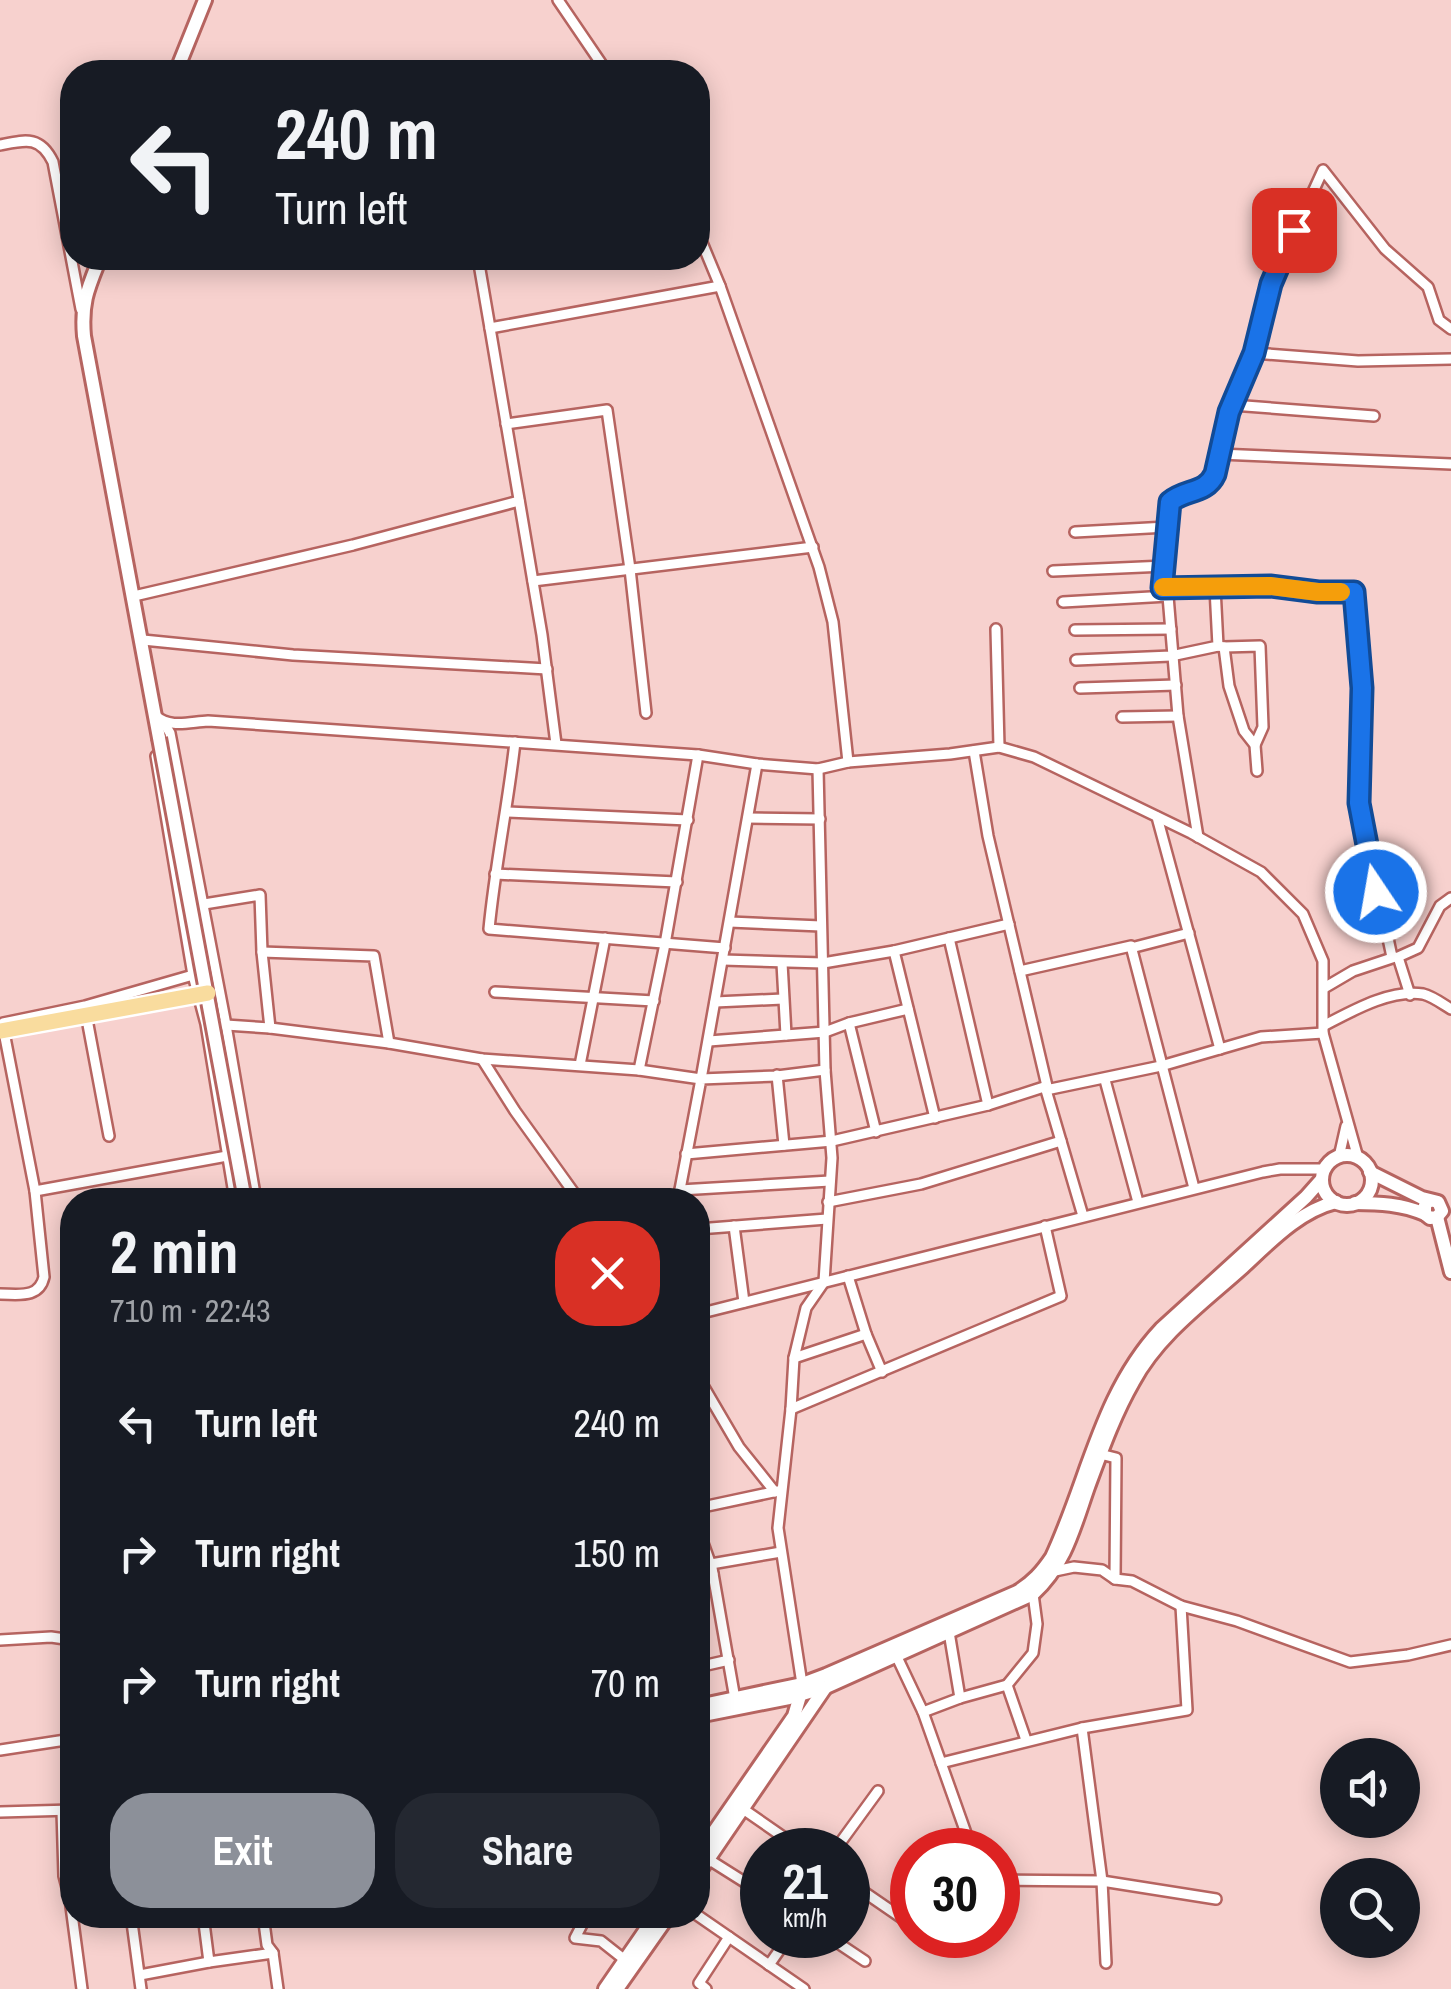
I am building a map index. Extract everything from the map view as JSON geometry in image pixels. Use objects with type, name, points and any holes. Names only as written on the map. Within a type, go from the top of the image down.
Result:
[{"type":"main road","points":[[181,60],[205,0]]},
{"type":"main road","points":[[95,270],[82,311],[90,378],[160,719],[160,738],[243,1188]]},
{"type":"main road","points":[[1,1026],[208,993]]},
{"type":"main road","points":[[710,1849],[743,1809],[826,1681],[1017,1592],[1039,1576],[1058,1543],[1104,1421],[1142,1351],[1161,1329],[1306,1197],[1338,1156],[1358,1158],[1370,1172],[1369,1190],[1355,1203]]},
{"type":"main road","points":[[1370,1172],[1437,1211],[1451,1272]]},
{"type":"main road","points":[[1323,1174],[1323,1188],[1328,1196],[1345,1205],[1381,1203],[1437,1211]]},
{"type":"main road","points":[[710,1713],[802,1689],[896,1656],[1033,1594],[1056,1571],[1066,1551],[1100,1454],[1131,1384],[1148,1358],[1168,1334],[1299,1219],[1336,1202]]},
{"type":"main road","points":[[710,1704],[802,1689]]},
{"type":"main road","points":[[710,1846],[794,1716],[802,1689]]},
{"type":"main road","points":[[605,1989],[647,1928]]},
{"type":"main road","points":[[617,1989],[660,1928]]},
{"type":"street","points":[[558,0],[600,60]]},
{"type":"street","points":[[0,145],[28,139],[47,149],[60,198]]},
{"type":"street","points":[[1198,837],[1178,716],[1165,592],[1170,502],[1211,484],[1232,405],[1254,353],[1271,284],[1324,170],[1385,248],[1428,286],[1440,320],[1451,329]]},
{"type":"street","points":[[710,261],[813,547],[833,622],[848,762]]},
{"type":"street","points":[[74,270],[82,311]]},
{"type":"street","points":[[480,270],[533,581],[556,744]]},
{"type":"street","points":[[490,328],[720,286]]},
{"type":"street","points":[[1254,353],[1358,361],[1451,360]]},
{"type":"street","points":[[1232,405],[1374,416]]},
{"type":"street","points":[[506,424],[607,410],[646,713]]},
{"type":"street","points":[[1219,454],[1451,464]]},
{"type":"street","points":[[134,596],[519,501]]},
{"type":"street","points":[[1075,532],[1167,527]]},
{"type":"street","points":[[533,581],[813,547]]},
{"type":"street","points":[[1053,570],[1165,566]]},
{"type":"street","points":[[1063,602],[1202,586],[1354,592],[1362,688],[1359,803],[1395,957],[1410,995]]},
{"type":"street","points":[[1214,588],[1229,686],[1244,730],[1255,745]]},
{"type":"street","points":[[1075,630],[1171,629]]},
{"type":"street","points":[[996,630],[999,747]]},
{"type":"street","points":[[143,640],[293,655],[547,670]]},
{"type":"street","points":[[1076,660],[1172,656],[1221,646],[1260,646],[1263,728],[1255,745],[1257,771]]},
{"type":"street","points":[[1080,688],[1176,685]]},
{"type":"street","points":[[1122,718],[1178,716]]},
{"type":"street","points":[[160,719],[698,754],[757,764],[818,768],[999,747],[1034,756],[1260,872],[1303,914],[1323,961],[1324,1029],[1358,1158]]},
{"type":"street","points":[[160,719],[170,734],[254,1188]]},
{"type":"street","points":[[160,719],[153,738],[234,1188]]},
{"type":"street","points":[[516,742],[489,929],[724,948]]},
{"type":"street","points":[[974,751],[988,836],[1046,1088],[1083,1216]]},
{"type":"street","points":[[639,1070],[666,944],[698,754]]},
{"type":"street","points":[[680,1188],[757,764]]},
{"type":"street","points":[[802,1689],[778,1528],[778,1491],[791,1409],[794,1358],[806,1308],[824,1282],[830,1180],[832,1141],[826,1070],[818,768]]},
{"type":"street","points":[[507,812],[688,820]]},
{"type":"street","points":[[1158,817],[1220,1049]]},
{"type":"street","points":[[748,818],[820,819]]},
{"type":"street","points":[[495,874],[677,882]]},
{"type":"street","points":[[182,908],[260,895],[270,1028]]},
{"type":"street","points":[[1324,988],[1353,971],[1418,948],[1440,906],[1451,898]]},
{"type":"street","points":[[730,922],[822,926]]},
{"type":"street","points":[[723,960],[823,963],[1009,924]]},
{"type":"street","points":[[1020,971],[1189,933]]},
{"type":"street","points":[[580,1066],[606,938]]},
{"type":"street","points":[[948,938],[988,1105]]},
{"type":"street","points":[[1131,948],[1194,1188]]},
{"type":"street","points":[[894,951],[935,1118]]},
{"type":"street","points":[[262,952],[374,956],[389,1043]]},
{"type":"street","points":[[782,964],[786,1035]]},
{"type":"street","points":[[0,1294],[30,1294],[42,1285],[44,1277],[35,1191],[1,1026],[193,975]]},
{"type":"street","points":[[495,992],[654,1002]]},
{"type":"street","points":[[686,1154],[832,1141],[876,1132],[1046,1088],[1105,1080],[1162,1066],[1260,1037],[1324,1029],[1365,1004],[1410,995],[1424,994],[1451,1009]]},
{"type":"street","points":[[715,1002],[782,999]]},
{"type":"street","points":[[85,1006],[109,1136]]},
{"type":"street","points":[[708,1041],[825,1032],[908,1009]]},
{"type":"street","points":[[206,1024],[389,1043],[482,1059],[701,1078],[826,1070]]},
{"type":"street","points":[[849,1024],[876,1132]]},
{"type":"street","points":[[482,1059],[570,1188]]},
{"type":"street","points":[[777,1075],[784,1145]]},
{"type":"street","points":[[1105,1080],[1138,1202]]},
{"type":"street","points":[[1338,1156],[1347,1118]]},
{"type":"street","points":[[828,1202],[921,1184],[1061,1141]]},
{"type":"street","points":[[35,1191],[228,1156]]},
{"type":"street","points":[[710,1311],[1194,1188],[1280,1169],[1323,1174]]},
{"type":"street","points":[[710,1192],[830,1180]]},
{"type":"street","points":[[710,1227],[826,1219]]},
{"type":"street","points":[[734,1226],[744,1302]]},
{"type":"street","points":[[791,1409],[1060,1296],[1045,1226]]},
{"type":"street","points":[[848,1276],[882,1372]]},
{"type":"street","points":[[794,1358],[866,1334]]},
{"type":"street","points":[[710,1397],[739,1447],[778,1491]]},
{"type":"street","points":[[1100,1454],[1116,1458],[1115,1579]]},
{"type":"street","points":[[710,1505],[778,1491]]},
{"type":"street","points":[[712,1569],[781,1552]]},
{"type":"street","points":[[710,1563],[734,1699]]},
{"type":"street","points":[[1056,1571],[1074,1567],[1102,1570],[1181,1606],[1238,1621],[1350,1662],[1408,1655],[1451,1644]]},
{"type":"street","points":[[923,1712],[1008,1685],[1032,1653],[1037,1624],[1033,1594]]},
{"type":"street","points":[[941,1763],[1026,1740],[1187,1710],[1181,1606]]},
{"type":"street","points":[[949,1632],[960,1698]]},
{"type":"street","points":[[0,1640],[60,1638]]},
{"type":"street","points":[[896,1656],[923,1712],[964,1828]]},
{"type":"street","points":[[710,1664],[729,1660]]},
{"type":"street","points":[[1008,1685],[1026,1740]]},
{"type":"street","points":[[1082,1728],[1102,1881],[1106,1963]]},
{"type":"street","points":[[0,1750],[60,1741]]},
{"type":"street","points":[[851,1828],[878,1791]]},
{"type":"street","points":[[743,1809],[770,1828]]},
{"type":"street","points":[[0,1812],[60,1810]]},
{"type":"street","points":[[710,1861],[740,1880]]},
{"type":"street","points":[[1020,1880],[1102,1881],[1216,1899]]},
{"type":"street","points":[[710,1924],[804,1989]]},
{"type":"street","points":[[74,1928],[82,1989]]},
{"type":"street","points":[[133,1928],[141,1989]]},
{"type":"street","points":[[205,1928],[209,1962]]},
{"type":"street","points":[[265,1928],[267,1944],[274,1953],[278,1989]]},
{"type":"street","points":[[580,1928],[575,1938],[602,1940],[625,1960]]},
{"type":"street","points":[[700,1987],[728,1937]]},
{"type":"street","points":[[140,1975],[274,1953]]},
{"type":"street","points":[[769,1965],[774,1958]]},
{"type":"street","points":[[860,1958],[866,1962]]},
{"type":"slow traffic","points":[[1163,587],[1270,586],[1341,592]]},
{"type":"route","points":[[1294,230],[1271,284],[1254,353],[1229,412],[1211,484],[1170,502],[1162,588],[1270,586],[1354,592],[1362,688],[1359,803],[1376,892]]}]
